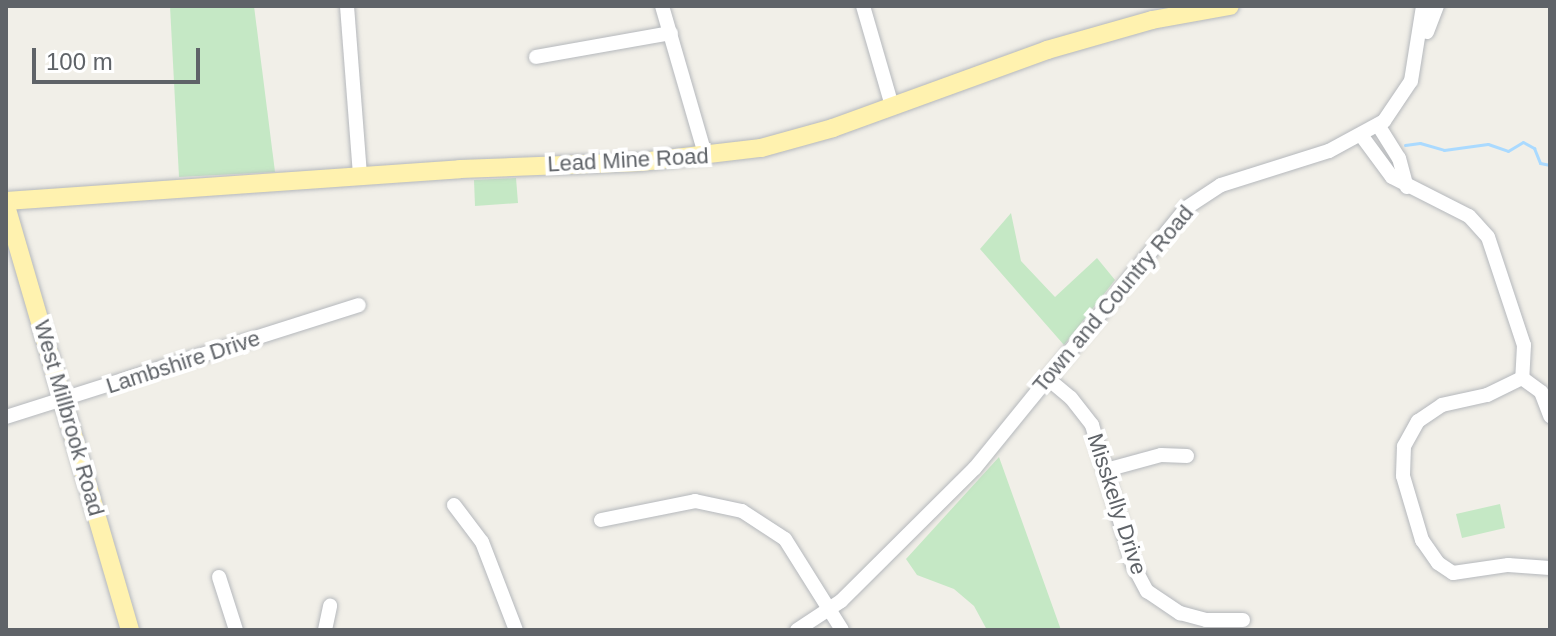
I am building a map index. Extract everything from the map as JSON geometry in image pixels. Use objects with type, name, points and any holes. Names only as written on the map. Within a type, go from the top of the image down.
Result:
[{"type":"main road","name":"Lead Mine Road","points":[[6,203],[360,176],[706,157],[798,140],[1047,50],[1152,20],[1230,6]]},
{"type":"main road","name":"West Millbrook Road","points":[[6,203],[130,630]]},
{"type":"street","points":[[347,6],[360,176]]},
{"type":"street","points":[[662,6],[706,157]]},
{"type":"street","points":[[863,6],[892,106]]},
{"type":"street","name":"Town and Country Road","points":[[797,630],[831,609],[975,468],[1149,249],[1196,200],[1221,185],[1329,151],[1378,125],[1405,94],[1416,59],[1423,6]]},
{"type":"street","points":[[1416,59],[1437,6]]},
{"type":"street","points":[[536,57],[671,33]]},
{"type":"street","points":[[1378,125],[1399,158],[1407,187]]},
{"type":"street","points":[[1361,135],[1392,177],[1469,216],[1488,237],[1524,345],[1522,378]]},
{"type":"street","name":"Lambshire Drive","points":[[6,417],[359,305]]},
{"type":"street","name":"Misskelly Drive","points":[[1047,378],[1084,412],[1106,470],[1133,565],[1147,591],[1180,613],[1206,620],[1243,620]]},
{"type":"street","points":[[1522,378],[1541,392],[1550,416]]},
{"type":"street","points":[[1522,378],[1487,395],[1442,405],[1418,421],[1404,446],[1403,476],[1422,540],[1438,563],[1453,573],[1508,565],[1550,568]]},
{"type":"street","points":[[1106,470],[1161,455],[1187,456]]},
{"type":"street","points":[[601,520],[695,501],[742,511],[785,539],[842,630]]},
{"type":"street","points":[[454,505],[482,542],[516,630]]},
{"type":"street","points":[[219,577],[236,630]]},
{"type":"street","points":[[325,630],[330,606]]},
{"type":"green space","points":[[170,6],[254,6],[275,172],[179,177]]},
{"type":"green space","points":[[516,178],[518,203],[475,206],[474,180]]},
{"type":"green space","points":[[1011,213],[1021,261],[1055,297],[1097,258],[1115,280],[1064,345],[980,249]]},
{"type":"green space","points":[[999,457],[1061,630],[987,630],[974,606],[954,589],[917,575],[906,559]]},
{"type":"green space","points":[[1500,504],[1505,528],[1462,538],[1456,514]]},
{"type":"waterway","points":[[1405,145],[1420,143],[1444,150],[1488,144],[1508,151],[1523,142],[1534,148],[1540,163],[1550,165]]}]
